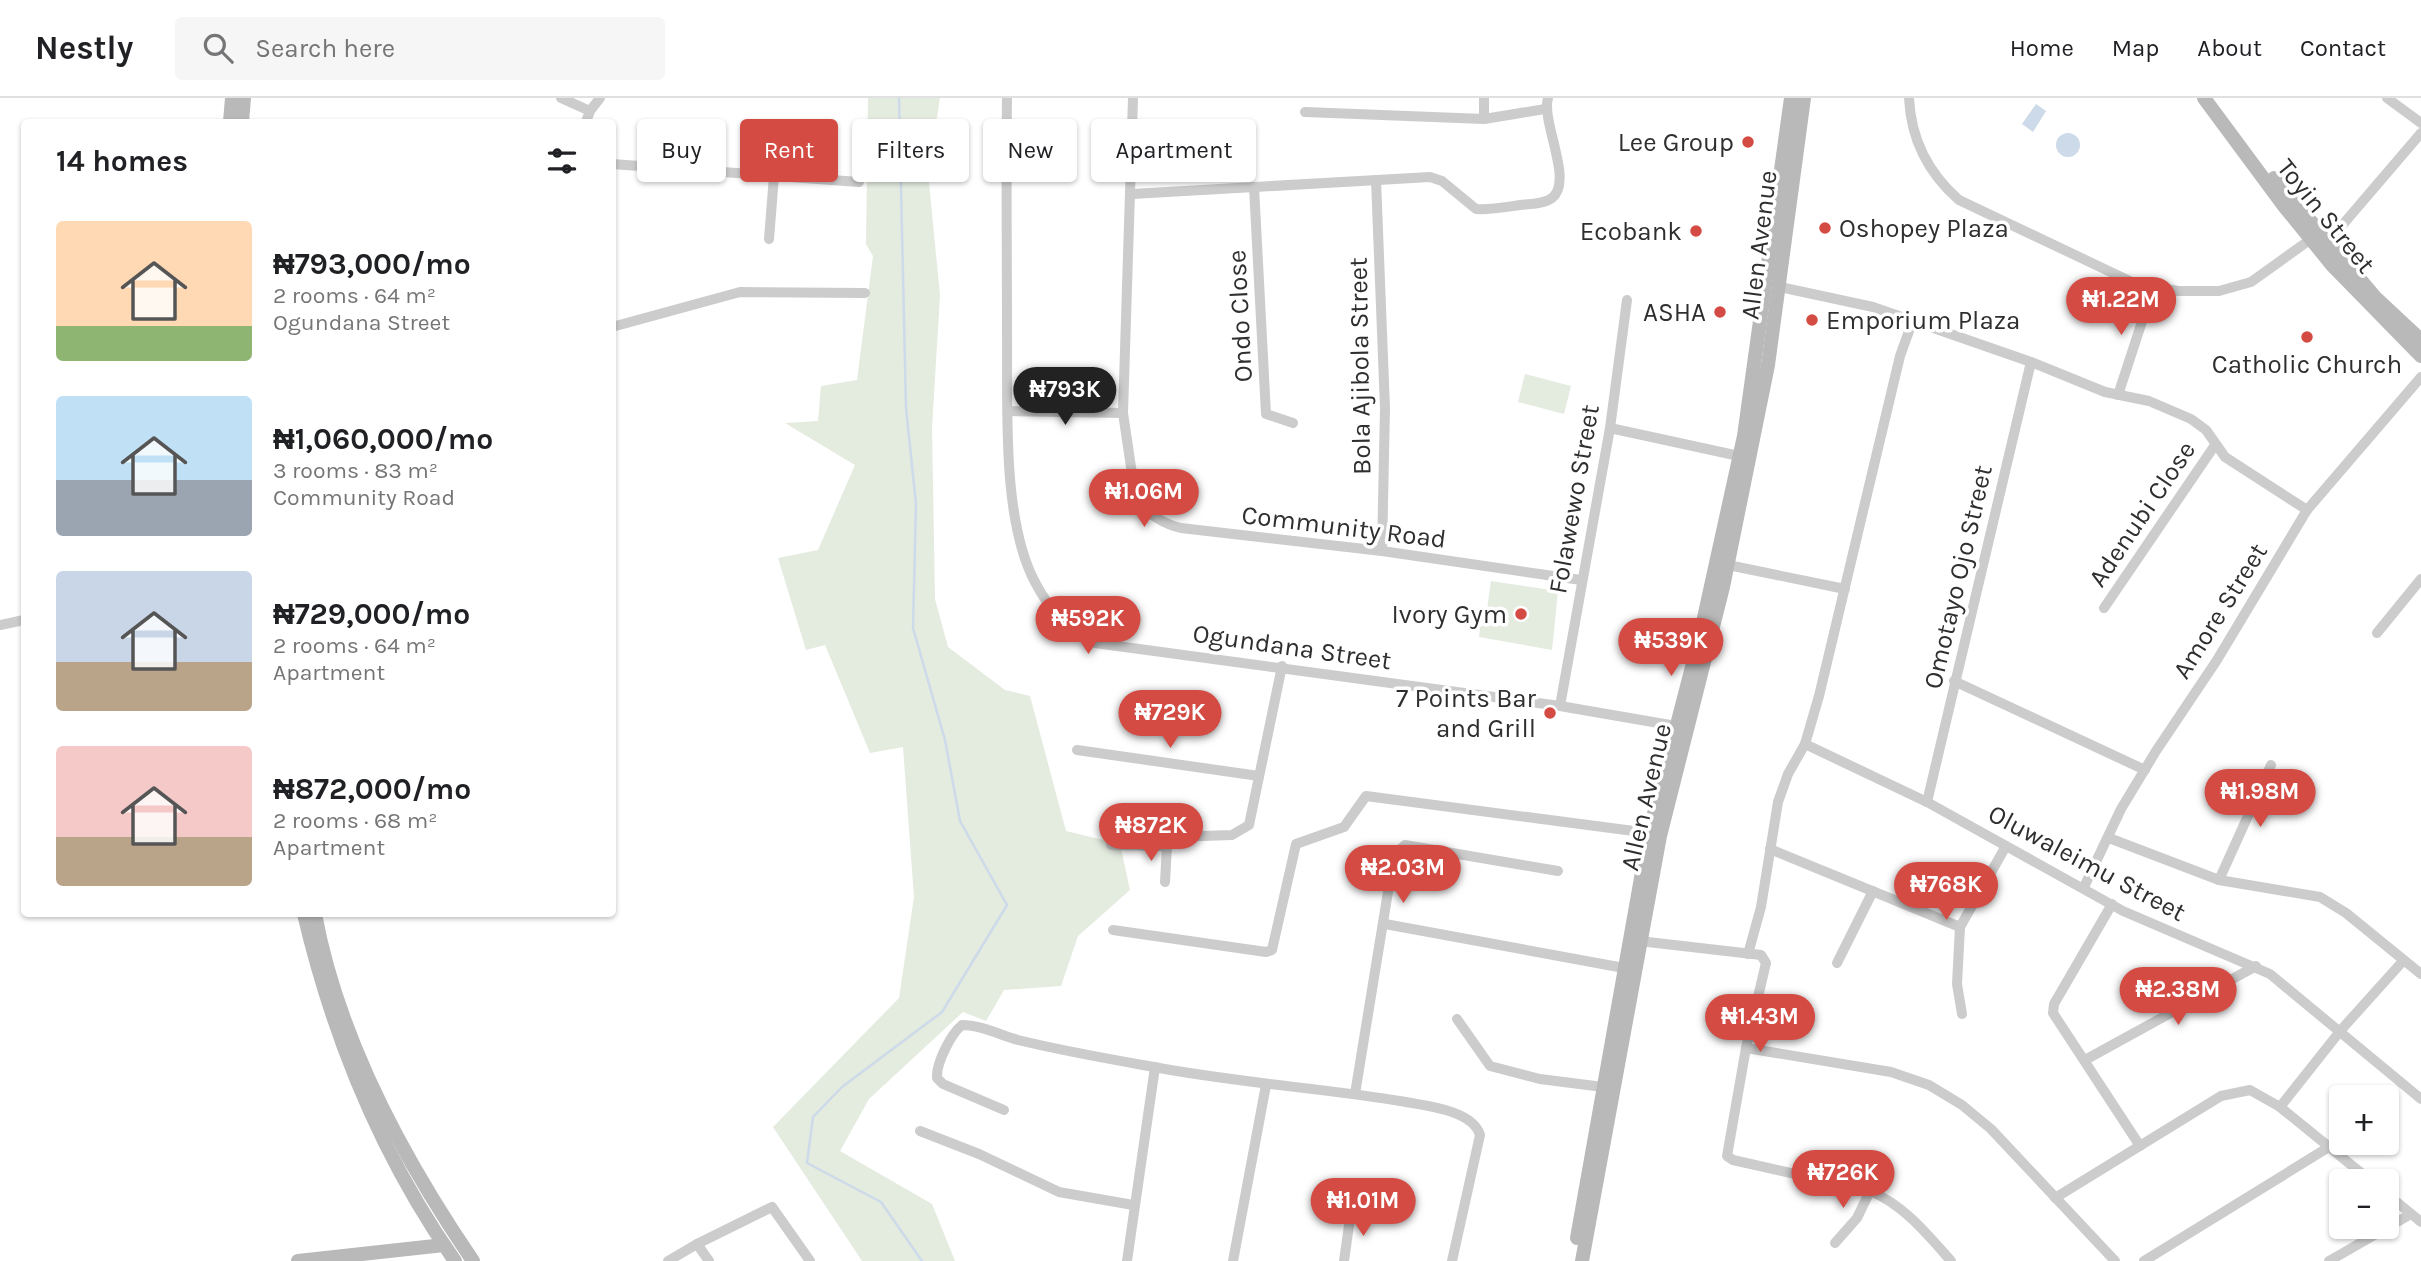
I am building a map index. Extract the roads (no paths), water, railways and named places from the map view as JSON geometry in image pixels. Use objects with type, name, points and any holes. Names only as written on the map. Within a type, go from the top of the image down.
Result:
[{"type":"main road","points":[[230,119],[232,98]]},
{"type":"main road","points":[[242,119],[244,98]]},
{"type":"main road","name":"Allen Avenue","points":[[1573,1261],[1649,833],[1714,575],[1756,366],[1791,98]]},
{"type":"main road","name":"Allen Avenue","points":[[1583,1261],[1660,836],[1728,565],[1780,287],[1804,98]]},
{"type":"main road","name":"Toyin Street","points":[[2204,98],[2311,239],[2368,304],[2421,356]]},
{"type":"main road","name":"Toyin Street","points":[[2214,98],[2327,243],[2375,297],[2421,340]]},
{"type":"main road","points":[[305,917],[341,1044],[375,1122],[455,1261]]},
{"type":"main road","points":[[316,917],[351,1037],[373,1088],[433,1200],[473,1261]]},
{"type":"main road","points":[[298,1261],[351,1258],[444,1245]]},
{"type":"street","points":[[561,98],[590,111]]},
{"type":"street","points":[[587,119],[600,98]]},
{"type":"street","name":"Ogundana Street","points":[[1007,98],[1008,411],[1012,489],[1021,543],[1034,582],[1051,609],[1073,630],[1095,643],[1282,666],[1560,706],[1676,726]]},
{"type":"street","name":"Community Road","points":[[1133,98],[1123,413],[1135,494],[1141,505],[1166,524],[1382,551],[1581,580]]},
{"type":"street","points":[[1485,98],[1485,119]]},
{"type":"street","points":[[1132,194],[1430,177],[1442,181],[1471,205],[1483,209],[1540,203],[1552,198],[1559,188],[1545,109],[1548,98]]},
{"type":"street","points":[[1909,98],[1926,165],[1941,184],[1959,200],[2123,278],[2153,288],[2220,291],[2251,282],[2311,239]]},
{"type":"street","points":[[2387,98],[2421,123]]},
{"type":"street","points":[[1306,113],[1485,119],[1545,109]]},
{"type":"street","points":[[2327,243],[2421,133]]},
{"type":"street","points":[[616,164],[740,173]]},
{"type":"street","name":"Bola Ajibola Street","points":[[1376,180],[1384,408],[1382,551]]},
{"type":"street","points":[[769,239],[774,182]]},
{"type":"street","name":"Ondo Close","points":[[1254,187],[1266,414],[1293,423]]},
{"type":"street","points":[[1780,287],[1873,307],[2118,395],[2149,401],[2191,419],[2206,430],[2215,445],[2231,462],[2307,510]]},
{"type":"street","points":[[2118,395],[2153,288]]},
{"type":"street","points":[[616,326],[740,292],[865,293]]},
{"type":"street","name":"Folawewo Street","points":[[1560,706],[1611,428],[1627,300]]},
{"type":"street","points":[[1748,954],[1761,907],[1778,802],[1788,774],[1805,744],[1846,589],[1900,356],[1913,320]]},
{"type":"street","name":"Omotayo Ojo Street","points":[[1927,802],[2031,362]]},
{"type":"street","name":"Amore Street","points":[[2084,887],[2121,809],[2307,510],[2421,377]]},
{"type":"street","points":[[1008,411],[1123,413]]},
{"type":"street","points":[[1611,428],[1739,456]]},
{"type":"street","name":"Adenubi Close","points":[[2104,608],[2215,445]]},
{"type":"street","points":[[1728,565],[1846,589]]},
{"type":"street","points":[[2377,634],[2421,579]]},
{"type":"street","points":[[0,625],[21,621]]},
{"type":"street","points":[[1165,882],[1167,846],[1172,837],[1232,835],[1243,831],[1254,813],[1282,666]]},
{"type":"street","points":[[1954,681],[2146,770]]},
{"type":"street","name":"Oluwaleimu Street","points":[[1805,744],[1927,802],[2158,928],[2256,966],[2341,1030],[2421,1099]]},
{"type":"street","points":[[1077,750],[1259,776]]},
{"type":"street","points":[[2219,880],[2271,765]]},
{"type":"street","points":[[1113,930],[1266,952],[1272,950],[1296,844],[1344,827],[1366,796],[1649,833]]},
{"type":"street","points":[[2109,838],[2219,880],[2320,897],[2346,913],[2421,974]]},
{"type":"street","points":[[1111,845],[1167,846]]},
{"type":"street","points":[[1355,1094],[1385,924],[1394,855],[1405,845],[1558,870]]},
{"type":"street","points":[[1962,1014],[1957,984],[1960,927],[2006,846]]},
{"type":"street","points":[[1770,849],[1960,927]]},
{"type":"street","points":[[1837,963],[1873,891]]},
{"type":"street","points":[[2112,904],[2054,1004],[2053,1013],[2140,1146]]},
{"type":"street","points":[[1385,924],[1623,968]]},
{"type":"street","points":[[1639,941],[1765,958],[1727,1156],[1733,1160],[1870,1191],[1887,1198],[1905,1212],[1951,1261]]},
{"type":"street","points":[[2280,1107],[2341,1030],[2403,961]]},
{"type":"street","points":[[2085,1060],[2256,966]]},
{"type":"street","points":[[1457,1019],[1490,1066],[1540,1079],[1603,1087]]},
{"type":"street","points":[[1004,1110],[943,1084],[937,1078],[936,1071],[954,1033],[962,1025],[1017,1040],[1156,1068],[1266,1085],[1355,1094],[1414,1104],[1469,1119],[1477,1125],[1480,1135],[1452,1261]]},
{"type":"street","points":[[1746,1048],[1891,1072],[1929,1085],[1962,1105],[1991,1129],[2115,1261]]},
{"type":"street","points":[[1127,1261],[1133,1205],[1156,1068]]},
{"type":"street","points":[[1233,1261],[1266,1085]]},
{"type":"street","points":[[2055,1198],[2233,1092],[2250,1090],[2280,1107],[2329,1147],[2144,1261]]},
{"type":"street","points":[[920,1131],[979,1154],[1059,1192],[1133,1205]]},
{"type":"street","points":[[2339,1155],[2356,1169]]},
{"type":"street","points":[[1835,1243],[1857,1218],[1870,1191]]},
{"type":"street","points":[[2399,1204],[2421,1222]]},
{"type":"street","points":[[668,1261],[696,1244],[772,1208],[810,1261]]},
{"type":"street","points":[[1344,1261],[1350,1211]]},
{"type":"street","points":[[2329,1261],[2411,1214]]},
{"type":"street","points":[[696,1244],[709,1261]]},
{"type":"water","points":[[2036,104],[2046,111],[2033,132],[2022,124]]},
{"type":"water","points":[[2068,133],[2077,136],[2080,145],[2077,154],[2068,157],[2059,154],[2056,145],[2059,136]]},
{"type":"waterway","points":[[899,98],[906,408],[916,504],[913,628],[945,740],[960,821],[1007,905],[942,1012],[842,1087],[813,1117],[807,1163],[881,1202],[922,1261]]},
{"type":"place","name":"Lee Group","points":[[1748,142]]},
{"type":"place","name":"Oshopey Plaza","points":[[1825,228]]},
{"type":"place","name":"Ecobank","points":[[1696,231]]},
{"type":"place","name":"ASHA","points":[[1720,312]]},
{"type":"place","name":"Emporium Plaza","points":[[1812,320]]},
{"type":"place","name":"Catholic Church","points":[[2307,337]]},
{"type":"place","name":"Ivory Gym","points":[[1521,614]]},
{"type":"place","name":"7 Points Bar and Grill","points":[[1550,713]]}]
